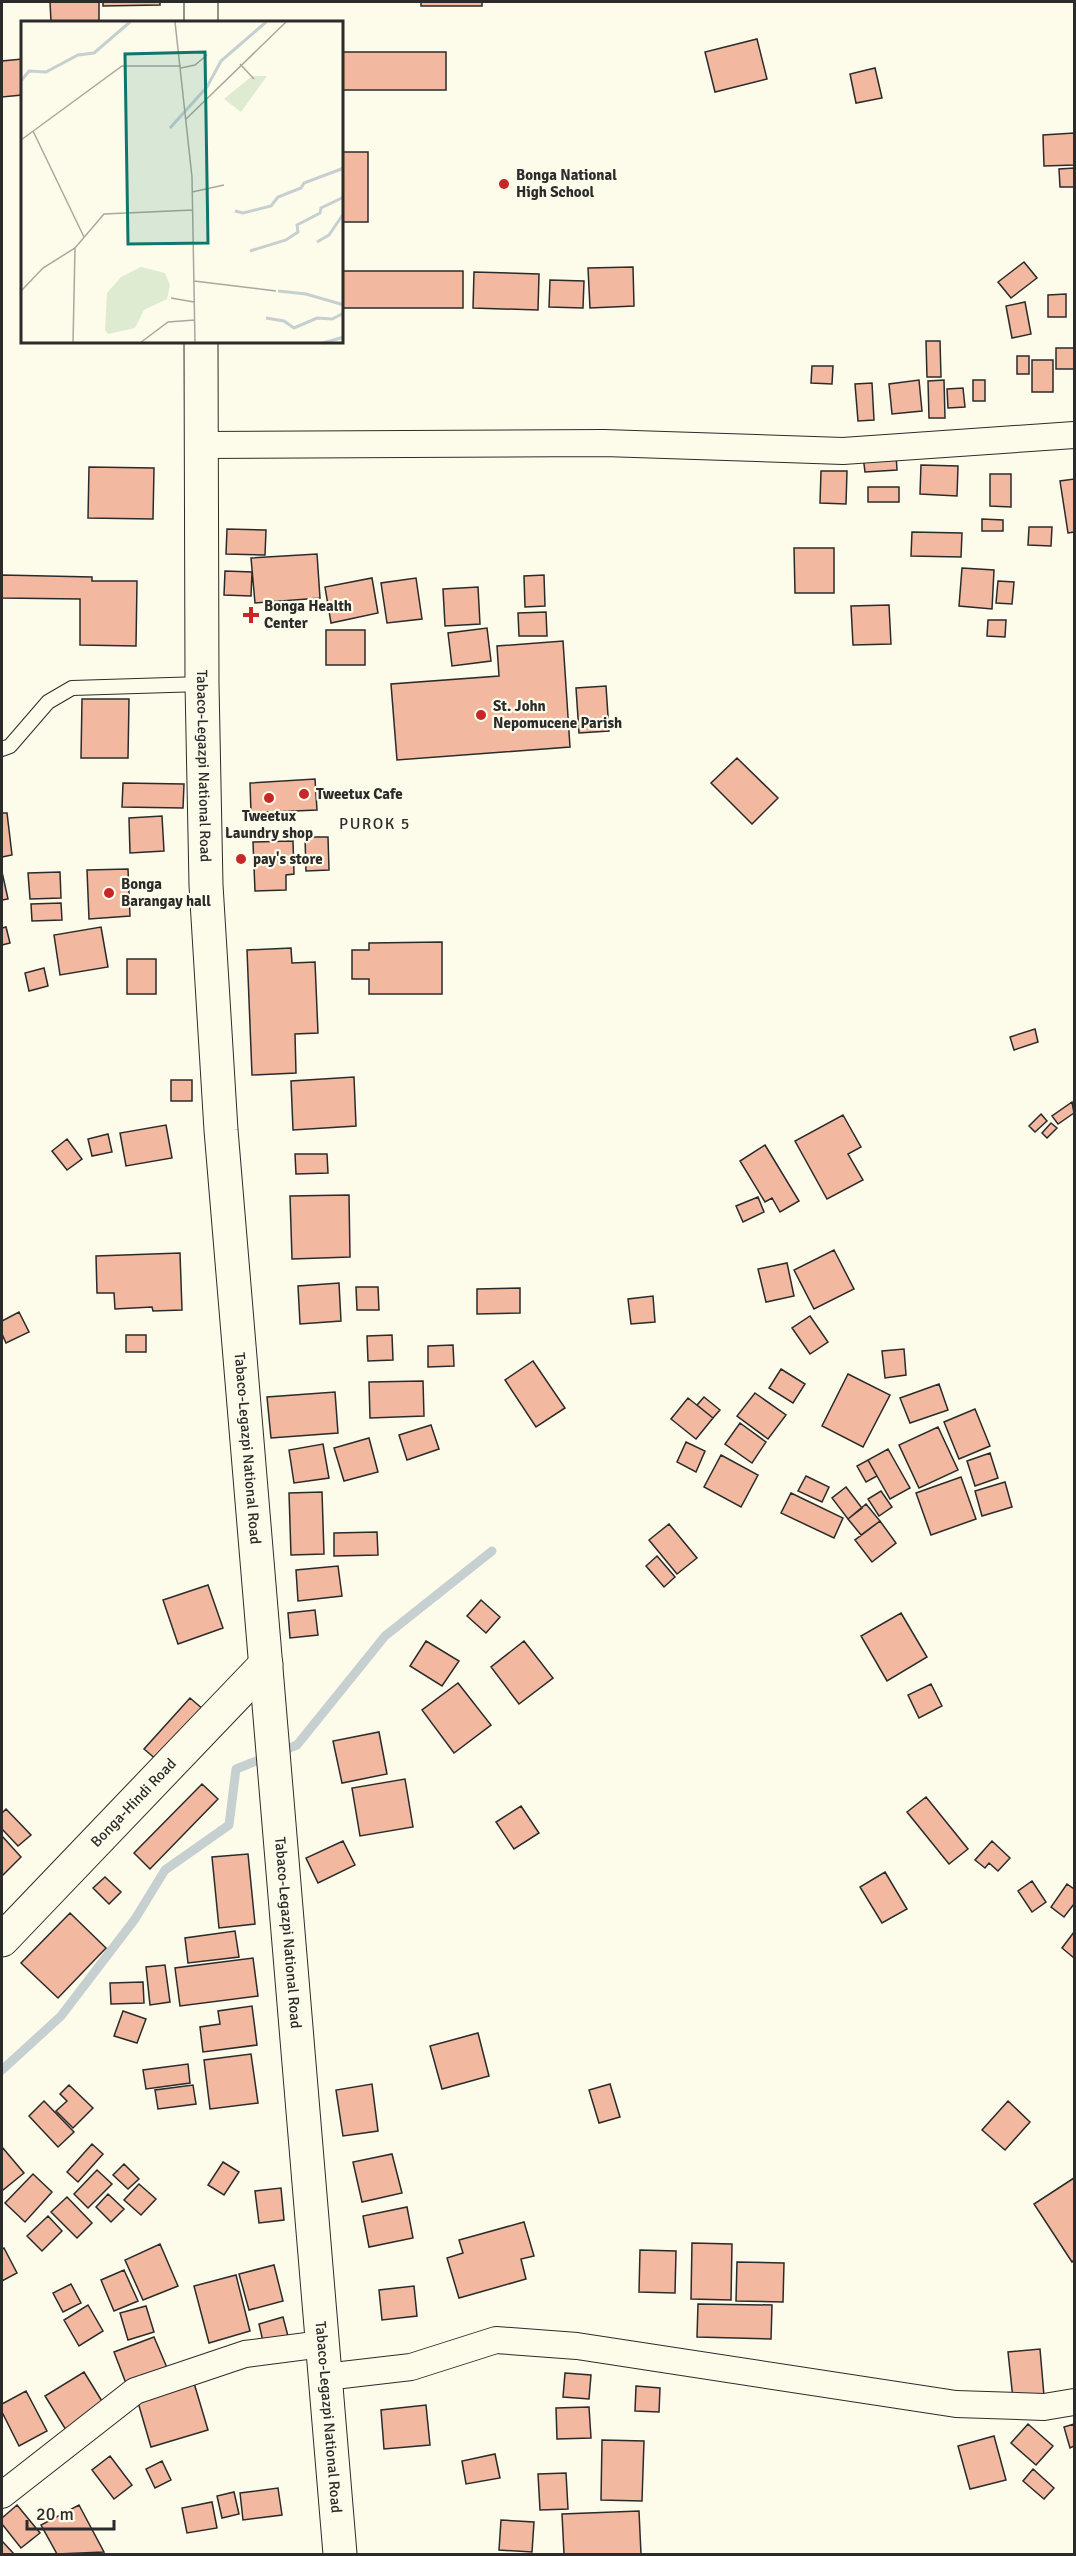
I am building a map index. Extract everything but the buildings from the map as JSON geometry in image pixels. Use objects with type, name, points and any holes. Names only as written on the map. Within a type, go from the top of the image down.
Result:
[{"type":"main road","points":[[201,2],[201,21]]},
{"type":"main road","name":"Tabaco-Legazpi National Road","points":[[201,344],[202,684],[206,885],[221,1130],[302,2077],[340,2554]]},
{"type":"main road","name":"Bonga-Hindi Road","points":[[2,1940],[266,1664]]},
{"type":"street","points":[[201,445],[604,443],[843,451],[1074,435]]},
{"type":"street","points":[[325,2377],[411,2367],[496,2340],[577,2346],[956,2404],[1044,2407],[1074,2402]]},
{"type":"street","points":[[2,2496],[135,2391],[245,2354],[322,2344]]},
{"type":"lane","points":[[2,749],[10,746],[48,702],[72,688],[202,684]]},
{"type":"waterway","points":[[2,2070],[61,2016],[135,1919],[165,1870],[229,1825],[236,1769],[297,1745],[385,1636],[492,1551]]},
{"type":"place","name":"Bonga National High School","points":[[504,184]]},
{"type":"place","name":"Bonga Health Center","points":[[251,615]]},
{"type":"place","name":"St. John Nepomucene Parish","points":[[481,715]]},
{"type":"place","name":"Tweetux Cafe","points":[[304,794]]},
{"type":"place","name":"Tweetux Laundry shop","points":[[269,798]]},
{"type":"place","name":"pay's store","points":[[241,859]]},
{"type":"place","name":"Bonga Barangay hall","points":[[109,893]]},
{"type":"district","name":"PUROK 5","points":[[375,823]]}]
